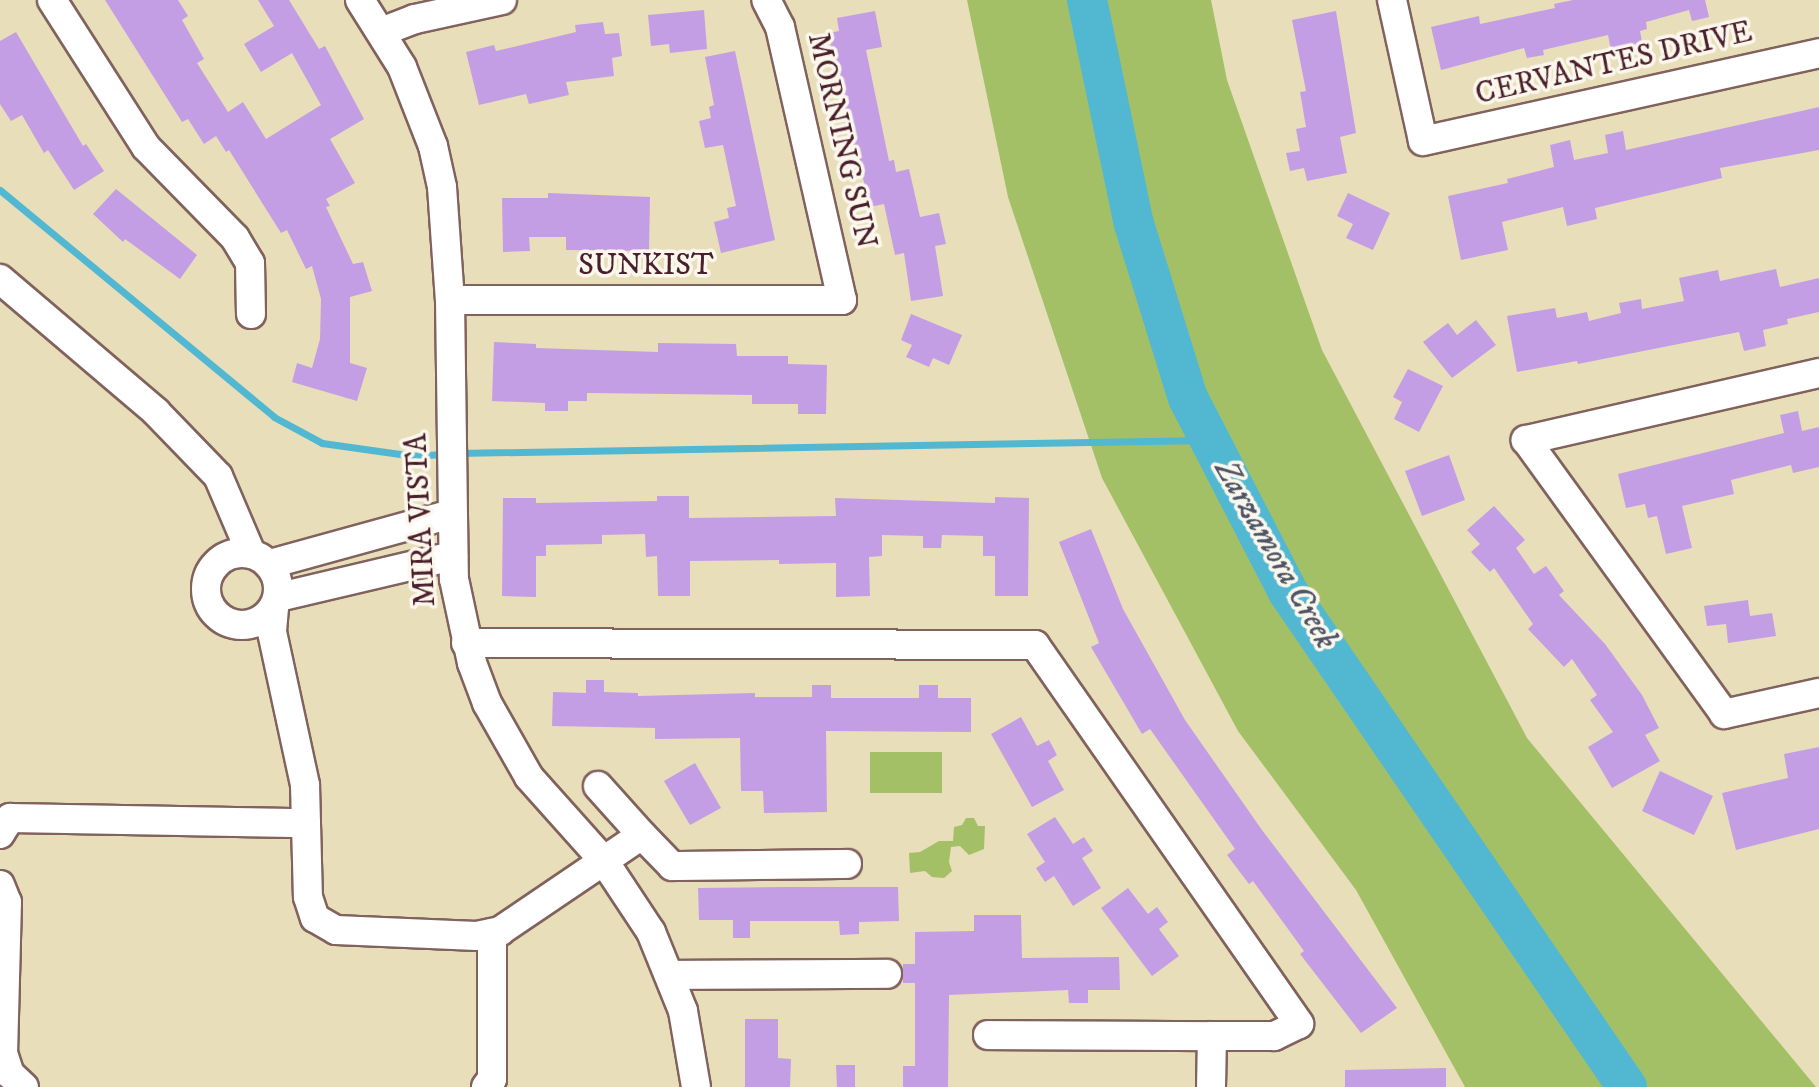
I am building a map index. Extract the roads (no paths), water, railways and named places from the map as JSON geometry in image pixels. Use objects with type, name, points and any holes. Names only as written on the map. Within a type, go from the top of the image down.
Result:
[{"type":"street","points":[[52,0],[146,147],[235,238],[250,263],[251,314]]},
{"type":"street","name":"MIRA VISTA","points":[[360,0],[402,67],[433,146],[447,225],[453,556],[466,643],[487,703],[506,741],[547,799],[604,861],[651,932],[670,975],[686,1025],[696,1087]]},
{"type":"street","points":[[381,32],[415,19],[502,0]]},
{"type":"street","name":"MORNING SUN","points":[[766,0],[780,27],[842,300]]},
{"type":"street","name":"CERVANTES DRIVE","points":[[1392,0],[1423,141],[1819,53]]},
{"type":"street","points":[[0,279],[156,412],[218,476],[260,558],[277,574],[272,632],[305,785],[308,897],[315,918],[336,930],[477,936],[500,931],[642,835]]},
{"type":"street","name":"SUNKIST","points":[[450,300],[842,300]]},
{"type":"street","points":[[1819,373],[1526,440],[1724,714],[1819,693]]},
{"type":"street","points":[[452,514],[260,558],[226,556],[216,563],[206,586],[207,598],[221,619],[232,624],[256,623],[276,603],[453,556]]},
{"type":"street","points":[[466,643],[1035,645],[1299,1024],[1274,1036],[988,1035]]},
{"type":"street","points":[[598,786],[672,866],[847,864]]},
{"type":"street","points":[[0,834],[10,818],[306,823]]},
{"type":"street","points":[[0,885],[7,902],[3,1053],[10,1074],[24,1087]]},
{"type":"street","points":[[486,1087],[492,1079],[492,933]]},
{"type":"street","points":[[670,975],[887,974]]},
{"type":"street","points":[[1211,1087],[1212,1036]]},
{"type":"waterway","name":"Zarzamora Creek","points":[[1087,0],[1134,224],[1188,398],[1288,592],[1627,1087]]},
{"type":"waterway","points":[[0,190],[274,417],[322,443],[414,456],[445,454]]},
{"type":"waterway","points":[[457,453],[1210,440]]}]
